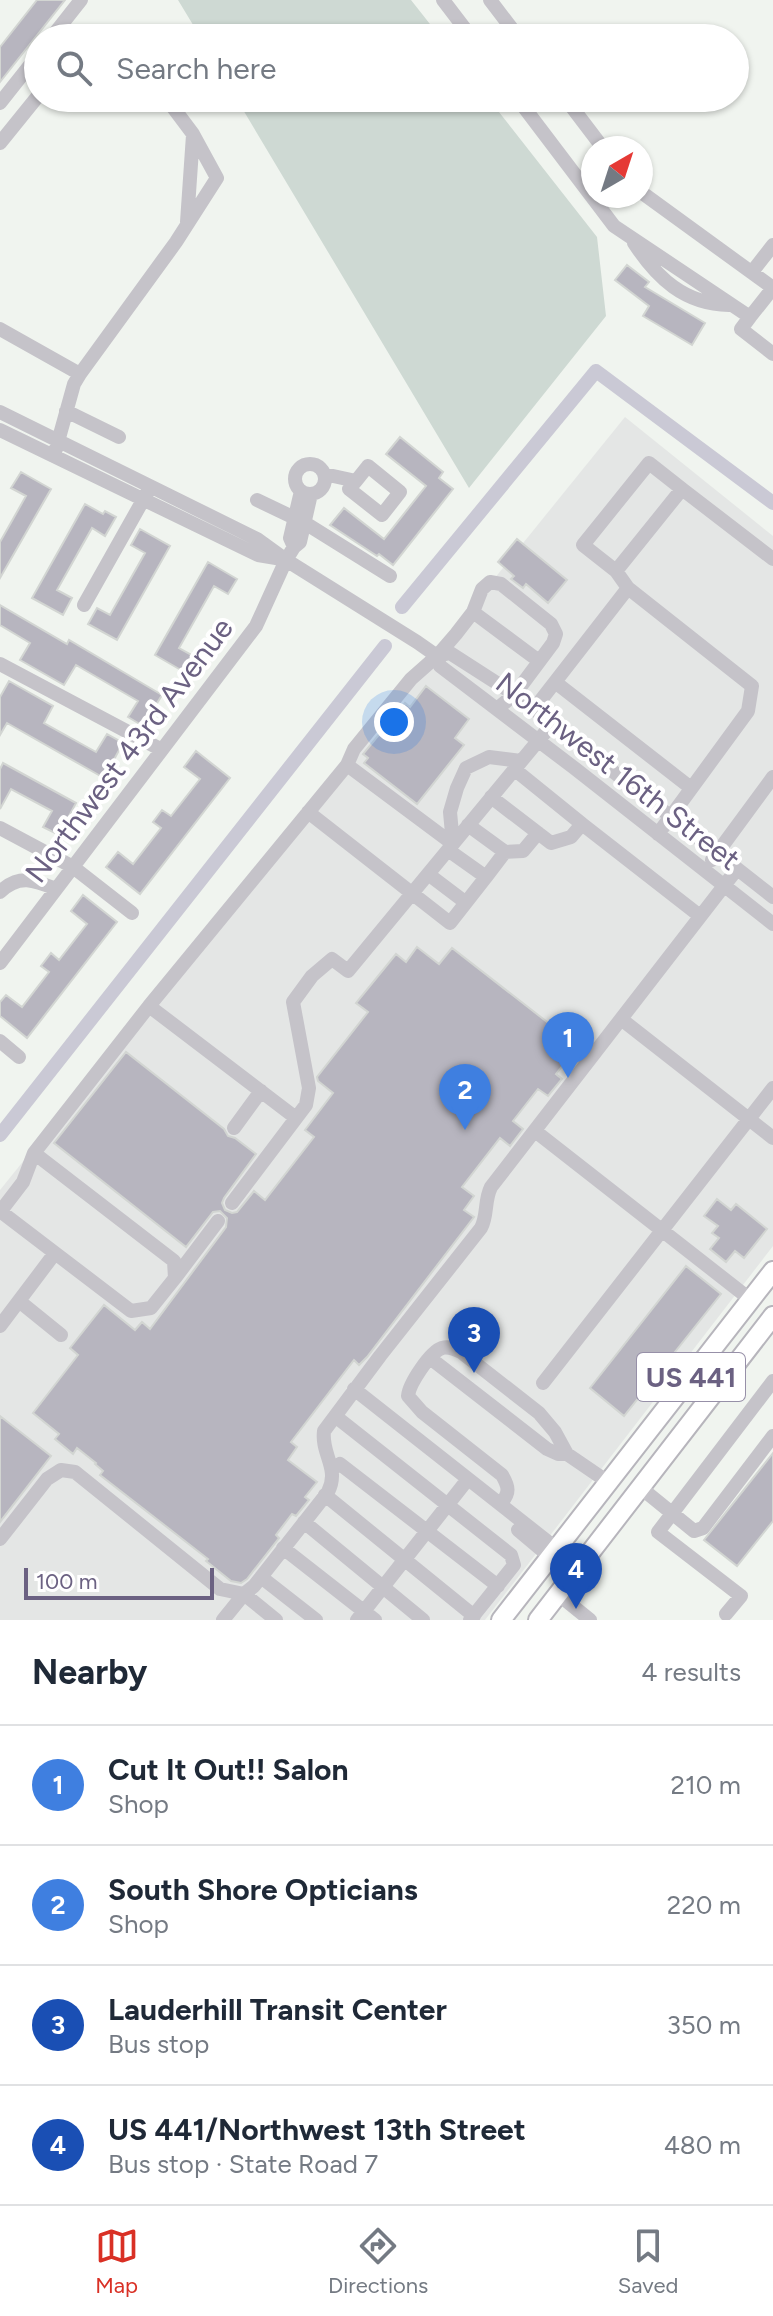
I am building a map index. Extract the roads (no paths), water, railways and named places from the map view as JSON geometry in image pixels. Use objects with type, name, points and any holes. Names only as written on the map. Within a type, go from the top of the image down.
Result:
[{"type":"main road","name":"US 441","points":[[501,1620],[773,1271]]},
{"type":"main road","name":"US 441","points":[[538,1620],[773,1316]]},
{"type":"main road","points":[[608,1482],[618,1487],[641,1488],[637,1468],[645,1436]]},
{"type":"main road","points":[[554,1553],[564,1559],[565,1567],[558,1594]]},
{"type":"street","points":[[62,24],[81,0]]},
{"type":"street","points":[[444,0],[462,24]]},
{"type":"street","points":[[490,0],[508,24]]},
{"type":"street","points":[[0,103],[24,73]]},
{"type":"street","points":[[0,143],[25,112]]},
{"type":"street","points":[[55,448],[74,384],[80,374],[116,327],[217,178],[193,134],[176,112]]},
{"type":"street","points":[[528,112],[614,226],[750,317]]},
{"type":"street","points":[[576,112],[594,136]]},
{"type":"street","points":[[186,225],[193,134]]},
{"type":"street","points":[[653,201],[752,272],[771,295],[741,329],[773,354]]},
{"type":"street","points":[[752,272],[773,245]]},
{"type":"street","points":[[0,329],[80,374]]},
{"type":"street","points":[[66,411],[119,437]]},
{"type":"street","points":[[2,436],[6,415]]},
{"type":"street","name":"Northwest 16th Street","points":[[6,415],[143,500],[258,555],[290,554]]},
{"type":"street","name":"Northwest 16th Street","points":[[2,436],[55,448],[151,486],[290,554],[437,656],[440,666],[773,924]]},
{"type":"street","points":[[658,834],[748,711],[752,686],[628,588],[616,571],[583,545],[649,463],[773,559]]},
{"type":"street","points":[[290,554],[290,538],[300,521],[306,492],[295,478],[299,469],[313,464],[318,466],[325,479],[321,489],[306,492]]},
{"type":"street","points":[[324,474],[356,481]]},
{"type":"street","points":[[84,605],[151,486]]},
{"type":"street","points":[[616,571],[682,489]]},
{"type":"street","points":[[257,500],[300,521],[390,576]]},
{"type":"street","name":"Northwest 43rd Avenue","points":[[2,956],[256,626],[290,554]]},
{"type":"street","points":[[218,1221],[151,1308],[131,1311],[0,1212],[23,1182],[34,1153],[149,1006],[347,765],[354,749],[402,690],[437,656],[473,612],[482,589],[490,582],[501,584],[551,624],[556,634],[553,643],[515,694],[497,709]]},
{"type":"street","points":[[534,709],[628,588]]},
{"type":"street","points":[[473,612],[539,661]]},
{"type":"street","name":"Northwest 16th Street","points":[[437,656],[450,653],[515,694],[773,897]]},
{"type":"street","points":[[0,664],[162,750]]},
{"type":"street","points":[[555,682],[691,788]]},
{"type":"street","points":[[232,1203],[306,1105],[309,1088],[293,1002],[312,976],[332,959],[348,971],[552,724]]},
{"type":"street","points":[[450,847],[450,812],[466,768],[489,757],[518,765],[582,824],[700,916]]},
{"type":"street","points":[[347,765],[486,877]]},
{"type":"street","points":[[704,870],[773,777]]},
{"type":"street","points":[[491,797],[551,843],[571,837],[582,824]]},
{"type":"street","points":[[308,812],[450,923],[505,852]]},
{"type":"street","points":[[468,825],[505,852],[523,851],[538,833]]},
{"type":"street","points":[[0,828],[73,867],[132,913]]},
{"type":"street","points":[[223,1620],[261,1577],[333,1482],[323,1442],[324,1431],[481,1228],[486,1219],[487,1196],[737,869]]},
{"type":"street","points":[[428,874],[465,902]]},
{"type":"street","points":[[0,892],[18,880],[33,879],[56,889]]},
{"type":"street","points":[[149,1006],[296,1118]]},
{"type":"street","points":[[621,1019],[773,1138]]},
{"type":"street","points":[[0,1041],[19,1057]]},
{"type":"street","points":[[234,1128],[261,1091]]},
{"type":"street","points":[[543,1383],[771,1094]]},
{"type":"street","points":[[535,1131],[751,1300]]},
{"type":"street","points":[[34,1153],[174,1261],[175,1278]]},
{"type":"street","points":[[0,1326],[55,1253]]},
{"type":"street","points":[[19,1301],[61,1335]]},
{"type":"street","points":[[495,1500],[507,1496],[508,1486],[502,1475],[422,1412],[408,1396],[409,1388],[430,1358],[442,1348],[452,1347],[461,1352],[539,1413],[555,1432],[567,1454],[608,1482]]},
{"type":"street","points":[[430,1358],[547,1449],[567,1454]]},
{"type":"street","points":[[730,1617],[741,1596],[658,1532],[773,1381]]},
{"type":"street","points":[[354,1389],[495,1500],[554,1553]]},
{"type":"street","points":[[325,1495],[472,1618],[514,1565],[511,1555],[335,1416]]},
{"type":"street","points":[[641,1488],[694,1531],[703,1528],[773,1436]]},
{"type":"street","points":[[332,1469],[340,1464],[498,1586]]},
{"type":"street","points":[[0,1539],[47,1479],[61,1470],[75,1472],[220,1589],[244,1594],[276,1620]]},
{"type":"street","points":[[283,1548],[365,1617],[383,1588],[468,1479]]},
{"type":"street","points":[[304,1522],[423,1620]]},
{"type":"street","points":[[261,1577],[316,1620]]},
{"type":"street","points":[[558,1594],[590,1620]]},
{"type":"waterway","points":[[402,607],[596,371],[773,503]]},
{"type":"waterway","points":[[0,1135],[385,646]]},
{"type":"place","name":"Cut It Out!! Salon","points":[[568,1078]]},
{"type":"place","name":"South Shore Opticians","points":[[465,1130]]},
{"type":"place","name":"Lauderhill Transit Center","points":[[474,1373]]},
{"type":"place","name":"US 441/Northwest 13th Street","points":[[576,1609]]}]
